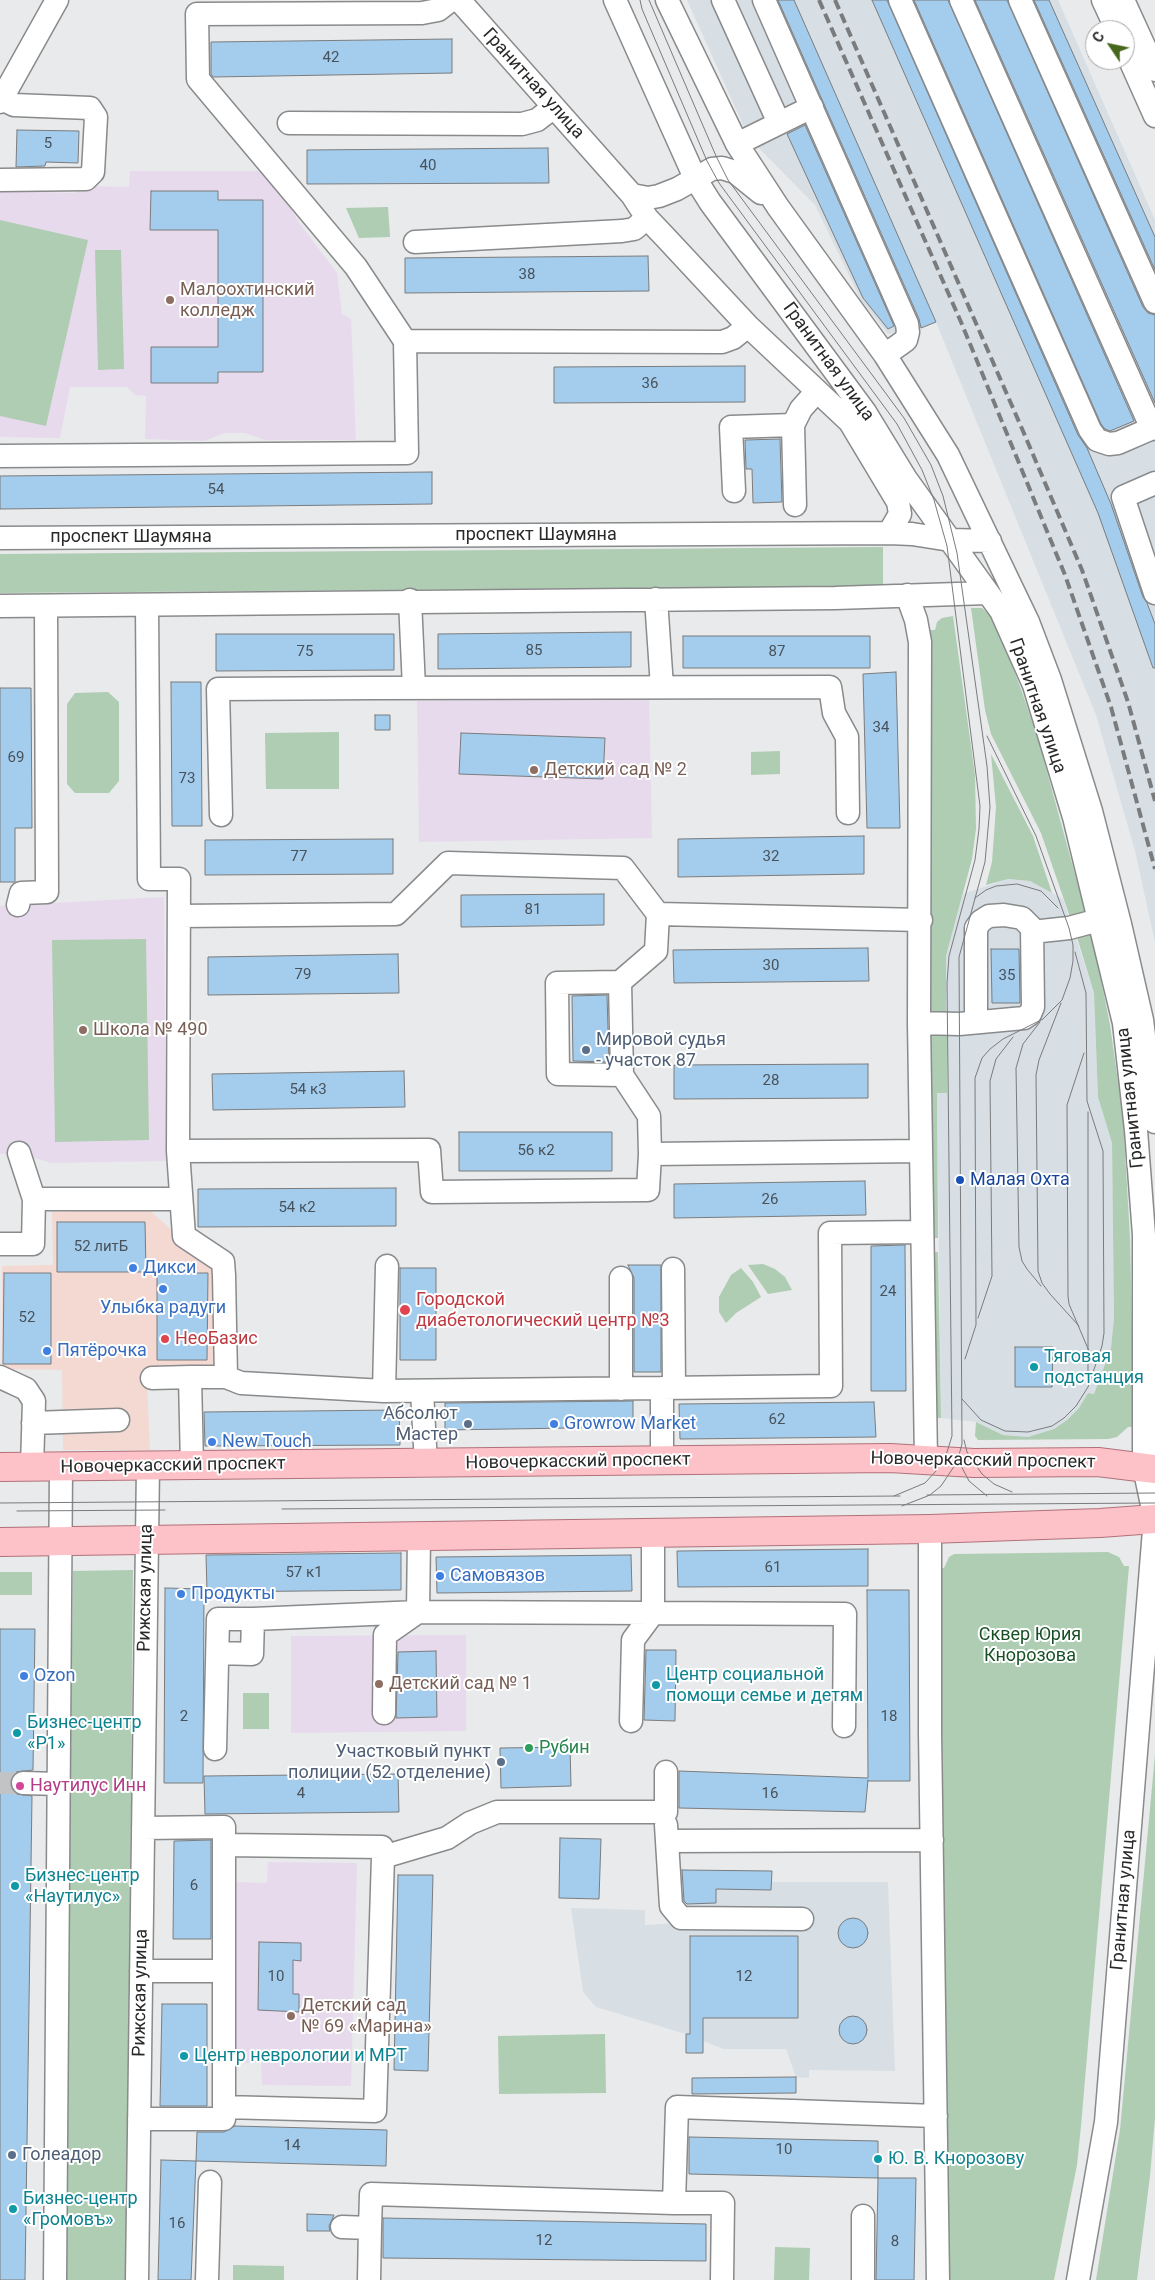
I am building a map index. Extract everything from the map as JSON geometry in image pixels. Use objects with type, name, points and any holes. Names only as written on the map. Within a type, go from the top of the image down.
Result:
[{"type":"main road","name":"Новочеркасский проспект","points":[[0,1467],[662,1462],[890,1458],[974,1463],[1098,1462],[1150,1468]]},
{"type":"main road","points":[[0,1542],[930,1529],[1100,1523],[1155,1519]]},
{"type":"street","points":[[0,180],[86,179],[93,172],[96,117],[90,108],[14,105],[1,101],[57,0]]},
{"type":"street","points":[[0,456],[407,453],[405,341],[356,267],[198,79],[197,14],[422,14],[438,10],[451,0]]},
{"type":"street","name":"Гранитная улица","points":[[458,0],[632,195],[647,218],[748,326],[817,391],[858,417],[898,502],[900,514],[889,533]]},
{"type":"street","name":"Гранитная улица","points":[[615,0],[696,178],[710,202],[858,417],[970,567],[1010,628],[1034,685],[1074,817],[1124,1024],[1136,1130],[1144,1235],[1150,1468],[1155,1519],[1106,2122],[1078,2280]]},
{"type":"street","name":"Гранитная улица","points":[[667,0],[737,144],[778,207],[885,355],[948,455],[1028,622],[1050,680],[1091,811],[1142,1020],[1155,1122]]},
{"type":"street","points":[[723,0],[779,123]]},
{"type":"street","points":[[764,0],[907,324],[906,340],[885,355]]},
{"type":"street","points":[[900,0],[1090,430],[1097,440],[1109,444],[1118,443],[1153,428],[961,0]]},
{"type":"street","points":[[1020,0],[1155,302]]},
{"type":"street","points":[[1103,0],[1112,20]]},
{"type":"street","points":[[1123,0],[1151,78],[1155,116]]},
{"type":"street","points":[[1135,60],[1151,78]]},
{"type":"street","points":[[289,123],[522,124],[537,120],[554,107]]},
{"type":"street","points":[[737,144],[812,107]]},
{"type":"street","points":[[632,195],[648,198],[659,196],[678,189],[712,169],[722,168],[735,172],[778,207]]},
{"type":"street","points":[[415,242],[622,232],[634,229],[647,218]]},
{"type":"street","points":[[405,341],[722,342],[733,338],[748,326]]},
{"type":"street","points":[[795,505],[793,425],[801,410],[817,391]]},
{"type":"street","points":[[734,491],[731,427],[793,425]]},
{"type":"street","points":[[1155,483],[1123,497],[1155,593]]},
{"type":"street","name":"проспект Шаумяна","points":[[0,538],[889,533],[912,534],[950,540],[990,541]]},
{"type":"street","points":[[932,596],[970,567],[990,541]]},
{"type":"street","points":[[0,606],[410,600],[932,596],[988,593]]},
{"type":"street","points":[[907,596],[916,620],[920,642],[921,920],[919,1023],[926,1460]]},
{"type":"street","points":[[656,599],[662,687]]},
{"type":"street","points":[[410,600],[414,688]]},
{"type":"street","points":[[147,604],[148,879],[179,879],[178,1151],[184,1236],[223,1262],[226,1377]]},
{"type":"street","points":[[18,905],[20,893],[47,892],[46,606]]},
{"type":"street","points":[[221,815],[218,689],[662,687],[830,687],[834,713],[848,737],[848,813]]},
{"type":"street","points":[[179,916],[396,914],[448,863],[623,868],[658,914],[656,950],[620,982],[557,983],[558,1074],[622,1075]]},
{"type":"street","points":[[658,914],[921,920]]},
{"type":"street","points":[[919,1023],[976,1022],[1024,1018],[1030,1014],[1033,1007],[1032,932],[1029,923],[1022,918],[1004,915],[989,916],[981,921],[976,928],[976,1022]]},
{"type":"street","points":[[1032,932],[1069,928],[1099,920]]},
{"type":"street","points":[[178,1151],[429,1150],[432,1192],[648,1190],[650,1116],[622,1075],[620,982]]},
{"type":"street","points":[[650,1154],[922,1151]]},
{"type":"street","points":[[0,1244],[33,1244],[34,1199],[19,1154]]},
{"type":"street","points":[[34,1199],[181,1199]]},
{"type":"street","points":[[152,1378],[226,1377],[241,1383],[384,1391],[831,1386],[830,1233],[922,1232]]},
{"type":"street","points":[[384,1391],[387,1266]]},
{"type":"street","points":[[662,1462],[668,1388],[673,1268]]},
{"type":"street","points":[[621,1278],[622,1389]]},
{"type":"street","points":[[0,1377],[26,1389],[34,1401],[32,1467]]},
{"type":"street","points":[[190,1377],[192,1466]]},
{"type":"street","points":[[422,1391],[426,1464]]},
{"type":"street","points":[[33,1423],[118,1420]]},
{"type":"street","name":"Рижская улица","points":[[137,2280],[148,1466]]},
{"type":"street","points":[[54,2280],[61,1467]]},
{"type":"street","points":[[930,1529],[938,2280]]},
{"type":"street","points":[[631,1721],[633,1640],[653,1613],[653,1534]]},
{"type":"street","points":[[418,1536],[418,1612]]},
{"type":"street","points":[[384,1713],[385,1635],[418,1612]]},
{"type":"street","points":[[215,1749],[218,1619],[418,1612],[845,1614],[844,1726]]},
{"type":"street","points":[[218,1653],[252,1654],[253,1619]]},
{"type":"street","points":[[666,1772],[666,1841],[671,1906],[681,1918],[802,1919]]},
{"type":"street","points":[[24,1783],[59,1784]]},
{"type":"street","points":[[383,1857],[447,1838],[470,1822],[497,1812],[666,1812]]},
{"type":"street","points":[[140,2119],[224,2119],[224,1827],[143,1828]]},
{"type":"street","points":[[666,1841],[932,1840]]},
{"type":"street","points":[[224,2107],[375,2111],[383,1857],[382,1847],[225,1845]]},
{"type":"street","points":[[141,1971],[223,1971]]},
{"type":"street","points":[[674,2203],[677,2107],[936,2116]]},
{"type":"street","points":[[206,2280],[210,2182]]},
{"type":"street","points":[[369,2280],[371,2194],[723,2203],[722,2280]]},
{"type":"street","points":[[863,2216],[863,2280]]},
{"type":"street","points":[[342,2226],[370,2228]]},
{"type":"shaded area","points":[[687,0],[1058,0],[1085,61],[1085,70],[1089,70],[1155,220],[1155,942],[1135,851],[1096,715],[936,322],[908,332],[888,334],[861,300],[815,205],[749,138]]},
{"type":"shaded area","name":"Малоохтинский колледж","points":[[130,171],[267,171],[300,224],[337,273],[342,314],[351,319],[356,440],[265,440],[245,433],[224,433],[205,441],[145,439],[146,396],[135,395],[127,387],[70,387],[60,438],[0,437],[0,191],[74,193],[87,186],[129,187]]},
{"type":"shaded area","name":"Детский сад № 2","points":[[649,697],[652,838],[419,842],[417,701]]},
{"type":"shaded area","points":[[1008,879],[1030,881],[1063,899],[1094,993],[1098,1097],[1112,1143],[1114,1318],[1111,1348],[1094,1394],[1088,1393],[1079,1408],[1054,1429],[1028,1437],[1003,1435],[976,1422],[941,1418],[937,1093],[947,1093],[946,956],[963,894]]},
{"type":"shaded area","name":"Школа № 490","points":[[164,897],[166,1161],[51,1163],[19,1153],[0,1154],[0,906]]},
{"type":"shaded area","points":[[147,1208],[213,1267],[215,1379],[147,1382],[150,1450],[63,1450],[62,1370],[2,1369],[2,1266],[53,1265],[52,1212]]},
{"type":"shaded area","name":"Детский сад № 1","points":[[466,1635],[466,1731],[291,1733],[291,1636]]},
{"type":"shaded area","name":"Детский сад № 69 «Марина»","points":[[268,1862],[357,1863],[351,2086],[262,2085],[261,2063],[228,2063],[232,1882],[267,1883]]},
{"type":"shaded area","points":[[680,1870],[772,1871],[772,1882],[888,1882],[895,2071],[809,2070],[809,2078],[796,2077],[786,2049],[723,2049],[703,2041],[703,2033],[686,2034],[596,2007],[583,1992],[571,1908],[645,1910],[645,1925],[679,1923],[681,1904]]},
{"type":"green space","points":[[388,207],[390,237],[359,238],[346,208]]},
{"type":"green space","points":[[0,220],[88,240],[46,426],[0,416]]},
{"type":"green space","points":[[95,250],[121,250],[124,369],[98,370]]},
{"type":"green space","points":[[883,547],[883,586],[0,593],[0,554]]},
{"type":"green space","points":[[971,608],[982,608],[994,618],[1021,689],[1038,739],[1085,911],[1083,917],[1071,920],[1041,833],[991,734],[985,710]]},
{"type":"green space","points":[[953,616],[975,775],[976,829],[972,859],[946,956],[946,1017],[929,1018],[927,630],[935,630],[937,622],[942,618]]},
{"type":"green space","points":[[108,692],[119,702],[119,781],[109,793],[75,793],[67,784],[67,704],[75,693]]},
{"type":"green space","points":[[339,732],[339,789],[266,789],[265,733]]},
{"type":"green space","points":[[780,751],[780,774],[751,775],[751,752]]},
{"type":"green space","points":[[991,754],[1033,836],[1052,893],[1030,881],[1008,879],[986,885],[992,862],[996,807]]},
{"type":"green space","points":[[1087,930],[1092,935],[1110,1025],[1123,1117],[1130,1238],[1134,1427],[1128,1427],[1117,1437],[1108,1439],[978,1440],[975,1436],[976,1422],[1003,1435],[1028,1437],[1054,1429],[1079,1408],[1088,1393],[1094,1394],[1111,1348],[1114,1318],[1112,1143],[1098,1097],[1094,993],[1076,934]]},
{"type":"green space","points":[[146,939],[149,1140],[55,1142],[52,940]]},
{"type":"green space","points":[[947,1032],[947,1093],[937,1093],[938,1238],[927,1238],[930,1033]]},
{"type":"green space","points":[[938,1252],[941,1418],[930,1418],[928,1253]]},
{"type":"green space","points":[[763,1264],[775,1269],[785,1277],[792,1290],[768,1294],[748,1265]]},
{"type":"green space","points":[[741,1268],[753,1282],[761,1297],[736,1313],[726,1323],[719,1312],[719,1297],[731,1275]]},
{"type":"green space","name":"Сквер Юрия Кнорозова","points":[[1108,1552],[1119,1557],[1124,1566],[1129,1566],[1077,2165],[1054,2280],[946,2280],[937,1568],[944,1568],[949,1557],[954,1554]]},
{"type":"green space","points":[[133,1570],[127,2280],[63,2280],[73,1571]]},
{"type":"green space","points":[[0,1572],[32,1572],[32,1595],[0,1595]]},
{"type":"green space","points":[[243,1693],[269,1693],[269,1729],[243,1729]]},
{"type":"green space","points":[[1155,1755],[1155,2118],[1150,2176],[1137,2280],[1096,2280],[1120,2130]]},
{"type":"green space","points":[[605,2034],[606,2093],[499,2094],[498,2036]]},
{"type":"green space","points":[[775,2247],[810,2248],[809,2280],[774,2280]]},
{"type":"green space","points":[[233,2265],[284,2266],[284,2280],[233,2280]]},
{"type":"building","points":[[778,0],[794,0],[936,322],[921,328],[919,319]]},
{"type":"building","points":[[872,0],[887,0],[1078,435],[1087,448],[1111,504],[1143,597],[1155,624],[1155,668],[1153,668],[1098,513]]},
{"type":"building","points":[[914,0],[948,0],[1134,421],[1110,431],[1101,424]]},
{"type":"building","points":[[975,0],[1007,0],[1143,307],[1148,313],[1155,315],[1155,403]]},
{"type":"building","points":[[1034,0],[1049,0],[1155,237],[1155,270]]},
{"type":"building","points":[[452,39],[452,73],[213,77],[211,74],[211,42]]},
{"type":"building","points":[[805,125],[894,326],[888,329],[863,298],[787,134]]},
{"type":"building","points":[[17,130],[79,131],[78,163],[46,162],[45,166],[16,167]]},
{"type":"building","points":[[548,148],[549,183],[307,184],[307,150]]},
{"type":"building","points":[[151,191],[218,191],[218,200],[263,200],[263,372],[218,372],[218,383],[151,383],[151,347],[218,347],[218,230],[150,230]]},
{"type":"building","points":[[648,256],[649,291],[405,293],[405,258]]},
{"type":"building","points":[[745,366],[745,402],[554,403],[554,367]]},
{"type":"building","points":[[780,439],[782,502],[753,503],[752,469],[746,469],[745,440]]},
{"type":"building","points":[[432,472],[432,504],[0,509],[0,476]]},
{"type":"building","points":[[631,632],[631,667],[438,669],[438,634]]},
{"type":"building","points":[[216,634],[394,634],[394,670],[216,671]]},
{"type":"building","points":[[683,636],[870,636],[870,668],[683,668]]},
{"type":"building","points":[[896,672],[900,828],[867,828],[863,674]]},
{"type":"building","points":[[171,682],[201,682],[202,826],[172,826]]},
{"type":"building","points":[[0,688],[31,688],[32,828],[15,828],[15,882],[0,882]]},
{"type":"building","points":[[375,715],[390,715],[390,730],[375,730]]},
{"type":"building","points":[[461,733],[605,738],[603,779],[459,774]]},
{"type":"building","points":[[864,836],[864,874],[678,877],[678,839]]},
{"type":"building","points":[[393,839],[393,874],[205,875],[205,840]]},
{"type":"building","points":[[604,894],[604,925],[461,927],[461,895]]},
{"type":"building","points":[[868,948],[869,981],[674,983],[673,950]]},
{"type":"building","points":[[991,949],[1019,949],[1020,1003],[992,1003]]},
{"type":"building","points":[[398,954],[399,993],[208,995],[208,957]]},
{"type":"building","points":[[607,995],[609,1062],[573,1061],[572,996]]},
{"type":"building","points":[[868,1064],[868,1098],[674,1099],[674,1065]]},
{"type":"building","points":[[404,1071],[405,1107],[213,1110],[212,1074]]},
{"type":"building","points":[[459,1132],[612,1132],[612,1171],[459,1171]]},
{"type":"building","points":[[865,1181],[866,1215],[674,1218],[674,1184]]},
{"type":"building","points":[[396,1188],[396,1226],[198,1227],[198,1189]]},
{"type":"building","points":[[57,1222],[145,1222],[146,1272],[57,1272]]},
{"type":"building","points":[[905,1245],[906,1391],[871,1391],[871,1246]]},
{"type":"building","points":[[628,1265],[661,1265],[661,1372],[634,1372],[634,1278]]},
{"type":"building","points":[[400,1268],[436,1268],[436,1360],[400,1360]]},
{"type":"building","points":[[4,1273],[51,1273],[51,1364],[3,1364]]},
{"type":"building","points":[[157,1273],[208,1273],[207,1360],[157,1360]]},
{"type":"building","name":"Тяговая подстанция","points":[[1015,1347],[1053,1347],[1052,1387],[1015,1387]]},
{"type":"building","points":[[633,1401],[633,1427],[445,1430],[445,1403]]},
{"type":"building","points":[[874,1402],[876,1437],[680,1439],[679,1404]]},
{"type":"building","points":[[399,1410],[400,1445],[205,1446],[204,1412]]},
{"type":"building","points":[[868,1549],[868,1586],[678,1587],[677,1551]]},
{"type":"building","points":[[401,1553],[401,1590],[207,1592],[206,1555]]},
{"type":"building","points":[[631,1555],[632,1591],[437,1593],[436,1557]]},
{"type":"building","points":[[165,1588],[204,1589],[203,1783],[164,1783]]},
{"type":"building","points":[[867,1590],[909,1590],[910,1781],[868,1780],[865,1812],[679,1808],[679,1771],[868,1778]]},
{"type":"building","points":[[0,1629],[35,1629],[33,1770],[16,1772],[10,1783],[12,1790],[17,1794],[32,1796],[25,2280],[0,2280]]},
{"type":"building","name":"Центр социальной помощи семье и детям","points":[[646,1650],[676,1650],[675,1721],[644,1720]]},
{"type":"building","points":[[436,1651],[437,1717],[396,1718],[398,1652]]},
{"type":"building","points":[[570,1747],[571,1786],[501,1788],[500,1748]]},
{"type":"building","points":[[398,1774],[399,1812],[205,1814],[204,1776]]},
{"type":"building","points":[[560,1838],[601,1839],[599,1899],[559,1898]]},
{"type":"building","points":[[211,1840],[211,1939],[173,1939],[174,1841]]},
{"type":"building","points":[[682,1870],[772,1871],[771,1890],[716,1889],[716,1903],[687,1904],[684,1901]]},
{"type":"building","points":[[398,1875],[433,1875],[428,2071],[394,2070]]},
{"type":"building","points":[[853,1918],[859,1919],[867,1927],[867,1939],[859,1947],[853,1948],[847,1947],[839,1939],[838,1933],[839,1927],[847,1919]]},
{"type":"building","points":[[690,1936],[798,1936],[798,2018],[703,2018],[703,2053],[686,2053],[686,2034],[690,2034]]},
{"type":"building","points":[[259,1942],[301,1943],[301,1961],[293,1960],[293,1994],[299,1994],[299,2012],[258,2010]]},
{"type":"building","name":"Центр неврологии и МРТ","points":[[162,2004],[207,2004],[207,2106],[160,2106]]},
{"type":"building","points":[[853,2016],[863,2020],[867,2030],[863,2040],[853,2044],[843,2040],[839,2030],[843,2020]]},
{"type":"building","points":[[796,2077],[796,2093],[692,2094],[692,2078]]},
{"type":"building","points":[[235,2126],[387,2130],[386,2166],[196,2161],[197,2132],[224,2132]]},
{"type":"building","points":[[689,2137],[878,2141],[878,2178],[689,2174]]},
{"type":"building","points":[[161,2160],[196,2161],[191,2280],[158,2280]]},
{"type":"building","points":[[878,2178],[916,2178],[914,2280],[876,2280]]},
{"type":"building","points":[[307,2214],[334,2215],[329,2226],[330,2231],[307,2231]]},
{"type":"building","points":[[383,2218],[706,2224],[706,2261],[383,2258]]},
{"type":"tunnel","points":[[0,1783],[23,1783]]},
{"type":"tram line","points":[[640,0],[642,9],[707,161],[719,183],[897,424],[922,470],[934,500],[947,546],[980,806],[975,860],[949,956],[947,983],[952,1436],[947,1452],[936,1471],[925,1483],[894,1496]]},
{"type":"tram line","points":[[649,0],[728,180],[904,418],[931,465],[943,496],[957,553],[987,766],[990,807],[985,862],[959,957],[962,1444],[957,1462],[941,1486],[930,1495],[902,1506]]},
{"type":"tram line","points":[[965,1359],[976,1325],[975,1078],[982,1058],[990,1049],[1003,1039],[1043,1019],[1062,1000],[1070,978],[1073,961],[1073,945],[1069,928],[1036,836],[987,736]]},
{"type":"tram line","points":[[975,898],[996,886],[1017,884],[1041,891],[1058,908]]},
{"type":"tram line","points":[[962,1399],[981,1420],[1005,1431],[1028,1432],[1052,1426],[1064,1418],[1076,1406],[1088,1387],[1102,1346],[1104,1333],[1103,1151],[1087,1101],[1086,993],[1075,952]]},
{"type":"tram line","points":[[1061,1003],[1039,1060],[1036,1075],[1038,1271],[1042,1283],[1050,1294],[1079,1326]]},
{"type":"tram line","points":[[1040,1022],[1023,1044],[1016,1068],[1019,1247],[1022,1261],[1041,1286]]},
{"type":"tram line","points":[[978,1318],[992,1276],[990,1081],[996,1059],[1013,1037]]},
{"type":"tram line","points":[[1084,1053],[1067,1105],[1068,1296],[1069,1304],[1089,1351]]},
{"type":"tram line","points":[[1088,1112],[1088,1377]]},
{"type":"tram line","points":[[964,1440],[967,1452],[982,1474],[994,1484],[1012,1492]]},
{"type":"tram line","points":[[956,1456],[969,1481],[987,1496]]},
{"type":"tram line","points":[[927,1495],[1155,1493]]},
{"type":"tram line","points":[[0,1503],[900,1496]]},
{"type":"tram line","points":[[282,1509],[1155,1503]]},
{"type":"tram line","points":[[17,1511],[165,1510]]},
{"type":"railway","points":[[819,0],[961,322],[1065,575],[1111,707],[1155,869]]},
{"type":"railway","points":[[835,0],[1082,570],[1128,702],[1155,801]]},
{"type":"place","name":"Малоохтинский колледж","points":[[170,300]]},
{"type":"place","name":"Детский сад № 2","points":[[534,770]]},
{"type":"place","name":"Школа № 490","points":[[83,1030]]},
{"type":"place","name":"Мировой судья - участок 87","points":[[586,1050]]},
{"type":"place","name":"Малая Охта","points":[[960,1180]]},
{"type":"place","name":"Дикси","points":[[133,1268]]},
{"type":"place","name":"Улыбка радуги","points":[[163,1289]]},
{"type":"place","name":"Городской диабетологический центр №3","points":[[405,1310]]},
{"type":"place","name":"НеоБазис","points":[[165,1339]]},
{"type":"place","name":"Пятёрочка","points":[[47,1351]]},
{"type":"place","name":"Тяговая подстанция","points":[[1034,1367]]},
{"type":"place","name":"Абсолют Мастер","points":[[468,1424]]},
{"type":"place","name":"Growrow Market","points":[[554,1424]]},
{"type":"place","name":"New Touch","points":[[212,1442]]},
{"type":"place","name":"Самовязов","points":[[440,1576]]},
{"type":"place","name":"Продукты","points":[[181,1594]]},
{"type":"place","name":"Ozon","points":[[24,1676]]},
{"type":"place","name":"Детский сад № 1","points":[[379,1684]]},
{"type":"place","name":"Центр социальной помощи семье и детям","points":[[656,1685]]},
{"type":"place","name":"Бизнес-центр «Р1»","points":[[17,1733]]},
{"type":"place","name":"Рубин","points":[[529,1748]]},
{"type":"place","name":"Участковый пункт полиции (52 отделение)","points":[[501,1762]]},
{"type":"place","name":"Наутилус Инн","points":[[20,1786]]},
{"type":"place","name":"Бизнес-центр «Наутилус»","points":[[15,1886]]},
{"type":"place","name":"Детский сад № 69 «Марина»","points":[[291,2016]]},
{"type":"place","name":"Центр неврологии и МРТ","points":[[184,2056]]},
{"type":"place","name":"Голеадор","points":[[12,2155]]},
{"type":"place","name":"Ю. В. Кнорозову","points":[[878,2159]]},
{"type":"place","name":"Бизнес-центр «Громовъ»","points":[[13,2209]]}]
